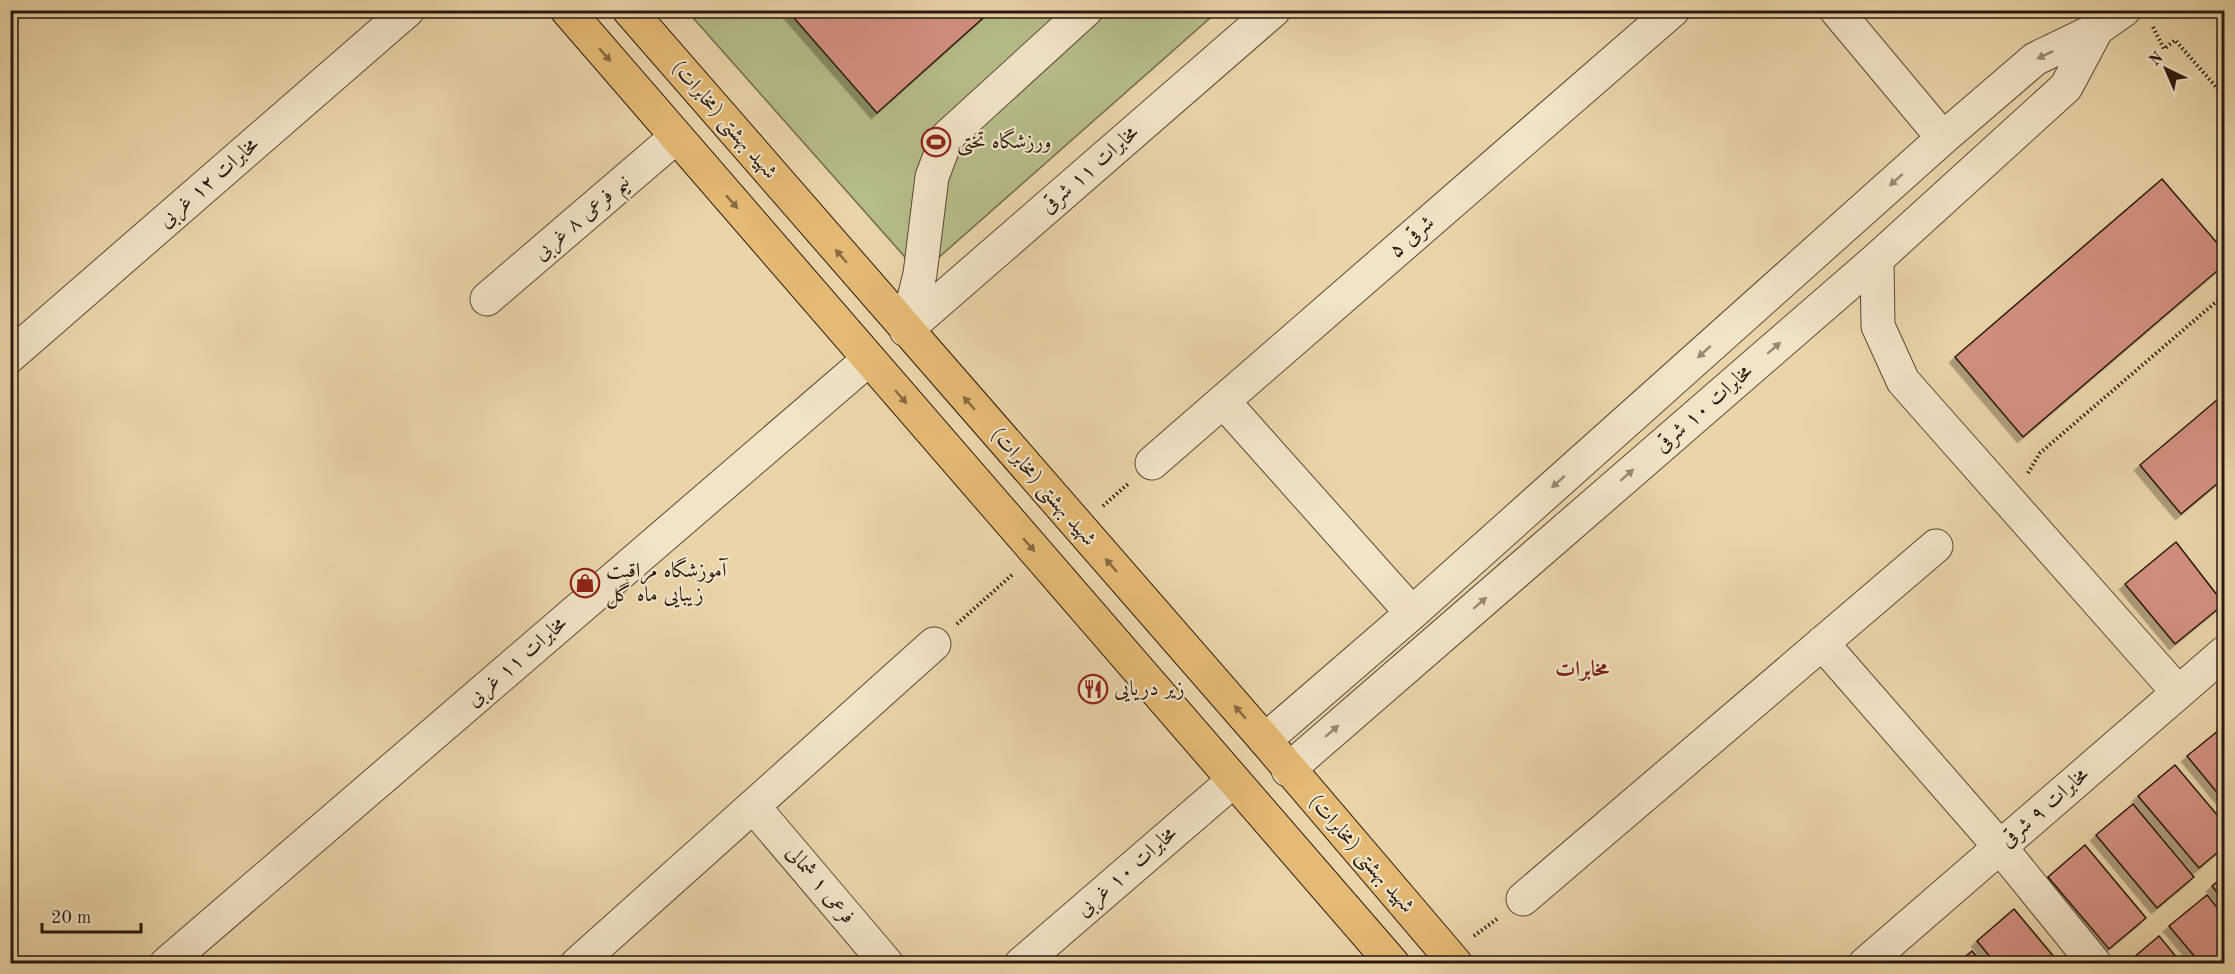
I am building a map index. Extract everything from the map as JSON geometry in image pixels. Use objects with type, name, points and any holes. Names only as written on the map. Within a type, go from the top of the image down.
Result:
[{"type":"main road","points":[[567,10],[1393,963]]},
{"type":"main road","name":"شهید بهشتی (مخابرات)","points":[[629,10],[1452,959]]},
{"type":"main road","points":[[676,137],[712,107]]},
{"type":"street","name":"مخابرات ۱۲ غربی","points":[[10,356],[408,10]]},
{"type":"street","points":[[906,330],[920,274],[932,177],[947,137],[1086,10]]},
{"type":"street","name":"مخابرات ۱۱ شرقی","points":[[906,330],[1274,10]]},
{"type":"street","name":"شرقی ۵","points":[[1152,463],[1673,10]]},
{"type":"street","points":[[1836,10],[1943,138]]},
{"type":"street","name":"مخابرات ۱۰ شرقی","points":[[1265,741],[1412,613],[1943,138],[2035,59],[2089,20],[2137,15]]},
{"type":"street","name":"مخابرات ۱۰ شرقی","points":[[1288,770],[1877,259],[2066,87],[2089,20]]},
{"type":"street","name":"نیم فرعی ۸ غربی","points":[[487,299],[676,137]]},
{"type":"street","points":[[1877,259],[1878,326],[1903,381],[2178,692]]},
{"type":"street","name":"مخابرات ۱۱ غربی","points":[[166,963],[868,360]]},
{"type":"street","points":[[1223,401],[1412,613]]},
{"type":"street","points":[[1523,899],[1936,546]]},
{"type":"street","points":[[1822,643],[2000,847],[2095,963]]},
{"type":"street","points":[[577,963],[934,644]]},
{"type":"street","name":"مخابرات ۹ شرقی","points":[[1865,963],[2224,652]]},
{"type":"street","name":"مخابرات ۱۰ غربی","points":[[1021,963],[1233,781]]},
{"type":"street","name":"فرعی ۱ شمالی","points":[[753,806],[887,963]]},
{"type":"path","points":[[2137,15],[2164,49],[2175,40],[2224,96]]},
{"type":"path","points":[[2040,453],[2224,295]]},
{"type":"path","points":[[1078,527],[1152,463]]},
{"type":"path","points":[[934,644],[1037,554]]},
{"type":"path","points":[[1452,959],[1523,899]]},
{"type":"green space","name":"ورزشگاه تختی","points":[[687,11],[1218,11],[920,274]]},
{"type":"building","points":[[787,10],[992,10],[877,113]]},
{"type":"building","points":[[2162,179],[2224,251],[2224,265],[2023,437],[1955,357]]},
{"type":"building","points":[[2224,394],[2224,478],[2181,514],[2140,465]]},
{"type":"building","points":[[2176,542],[2224,604],[2175,644],[2125,584]]},
{"type":"building","points":[[2224,726],[2224,801],[2187,756]]},
{"type":"building","points":[[2175,765],[2224,823],[2224,847],[2199,868],[2138,796]]},
{"type":"building","points":[[2133,804],[2194,877],[2157,908],[2096,835]]},
{"type":"building","points":[[2085,845],[2146,918],[2109,949],[2048,877]]},
{"type":"building","points":[[2224,876],[2224,901],[2212,886]]},
{"type":"building","points":[[2207,895],[2224,916],[2224,964],[2201,964],[2169,926]]},
{"type":"building","points":[[2014,909],[2060,964],[1996,964],[1977,941]]},
{"type":"building","points":[[2159,936],[2182,964],[2126,964]]},
{"type":"building","points":[[1972,951],[1983,964],[1956,964]]},
{"type":"place","name":"ورزشگاه تختی","points":[[936,142]]},
{"type":"place","name":"آموزشگاه مراقبت زیبایی ماه گل","points":[[585,583]]},
{"type":"place","name":"زیر دریایی","points":[[1093,689]]},
{"type":"district","name":"مخابرات","points":[[1582,670]]}]
